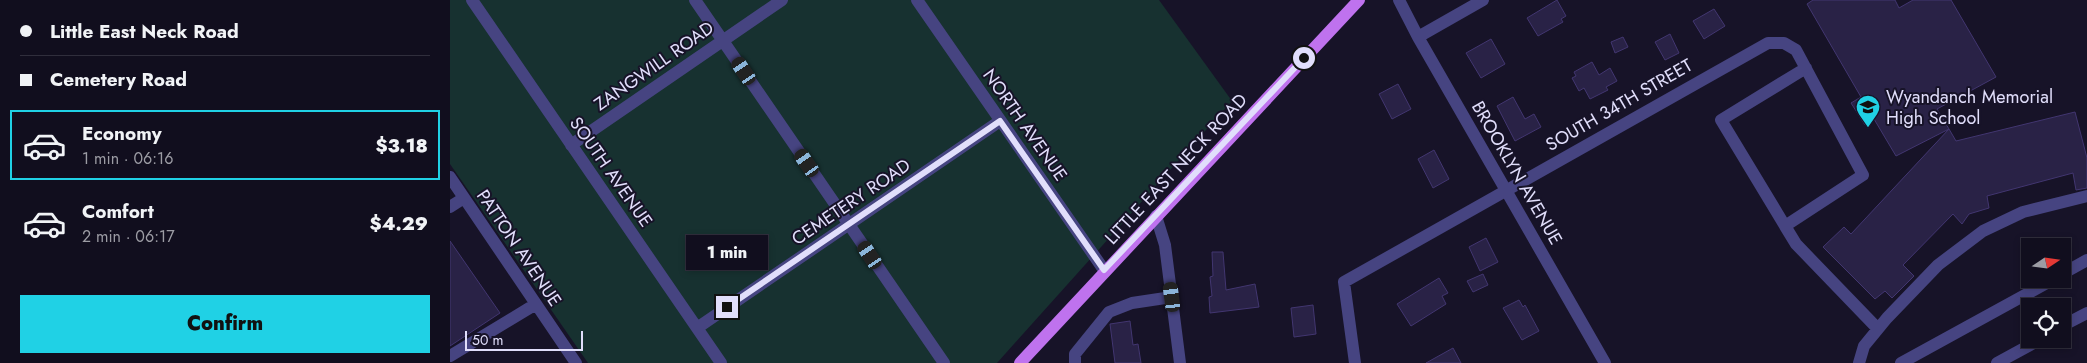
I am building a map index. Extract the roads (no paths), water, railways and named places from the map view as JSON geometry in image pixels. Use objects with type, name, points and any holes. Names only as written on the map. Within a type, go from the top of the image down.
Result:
[{"type":"main road","name":"LITTLE EAST NECK ROAD","points":[[1020,363],[1104,270],[1359,0]]},
{"type":"street","name":"SOUTH AVENUE","points":[[472,0],[721,363]]},
{"type":"street","points":[[695,0],[944,363]]},
{"type":"street","name":"ZANGWILL ROAD","points":[[571,145],[782,0]]},
{"type":"street","name":"NORTH AVENUE","points":[[917,0],[1104,270]]},
{"type":"street","name":"BROOKLYN AVENUE","points":[[1400,0],[1418,38],[1604,363]]},
{"type":"street","points":[[1418,38],[1483,0]]},
{"type":"street","name":"SOUTH 34TH STREET","points":[[1355,363],[1344,282],[1768,43],[1784,43],[1796,50],[1863,175],[1784,226]]},
{"type":"street","points":[[1806,68],[1721,120],[1796,244],[1878,329]]},
{"type":"street","name":"CEMETERY ROAD","points":[[697,328],[1000,121]]},
{"type":"street","name":"PATTON AVENUE","points":[[450,177],[576,363]]},
{"type":"street","points":[[1859,363],[1864,346],[1938,265],[1983,231],[2023,212],[2087,196]]},
{"type":"street","points":[[450,207],[464,198]]},
{"type":"street","points":[[1156,216],[1165,245],[1180,363]]},
{"type":"street","points":[[2071,269],[2087,260]]},
{"type":"street","points":[[1901,363],[2038,288]]},
{"type":"street","points":[[1075,363],[1075,354],[1109,312],[1132,303],[1172,297]]},
{"type":"street","points":[[450,356],[536,304]]},
{"type":"street","points":[[2071,321],[2087,313]]},
{"type":"street","points":[[1997,363],[2024,348]]},
{"type":"place","name":"Wyandanch Memorial High School","points":[[1868,128]]}]
